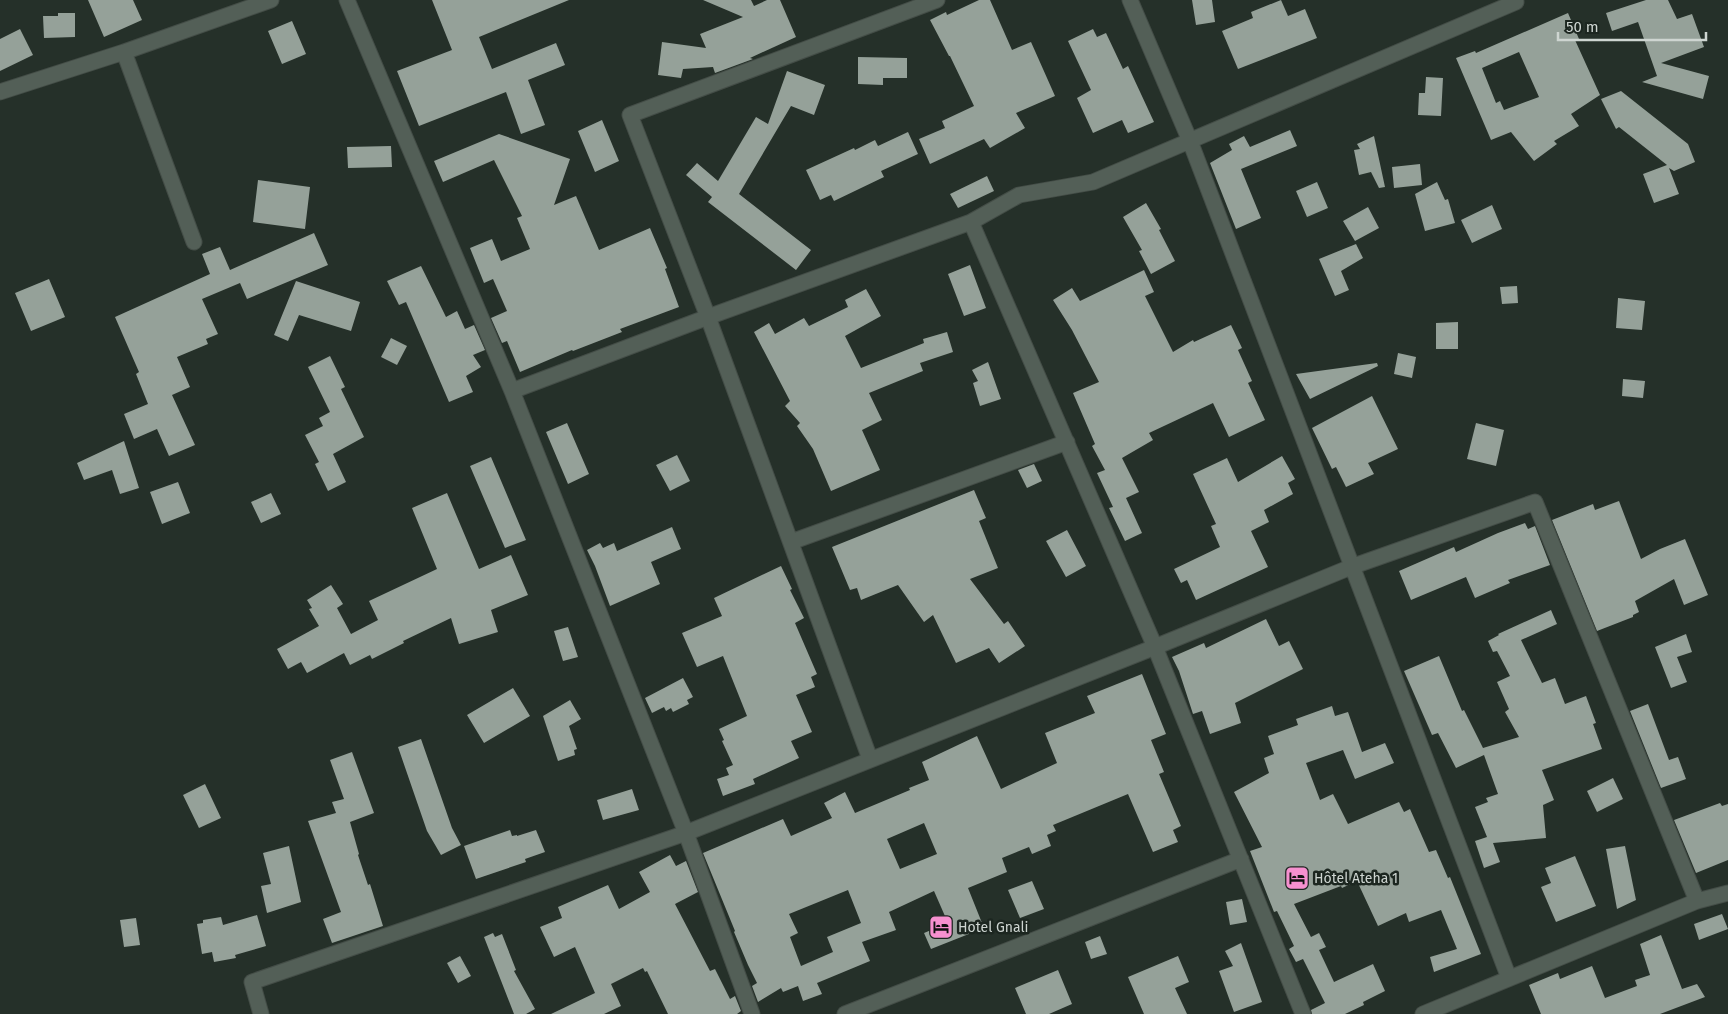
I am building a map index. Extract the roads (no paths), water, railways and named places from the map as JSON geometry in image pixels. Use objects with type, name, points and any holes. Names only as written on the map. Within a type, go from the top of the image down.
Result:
[{"type":"street","points":[[0,92],[124,52],[271,0]]},
{"type":"street","points":[[347,0],[512,391],[686,833],[752,1014]]},
{"type":"street","points":[[870,759],[708,317],[630,115],[937,0]]},
{"type":"street","points":[[1130,0],[1190,141],[1510,978]]},
{"type":"street","points":[[512,391],[708,317],[971,222],[1019,195],[1092,182],[1516,2]]},
{"type":"street","points":[[124,52],[194,242]]},
{"type":"street","points":[[971,222],[1155,646],[1303,1014]]},
{"type":"street","points":[[791,542],[1067,442]]},
{"type":"street","points":[[261,1014],[252,982],[686,833],[1351,566],[1535,502],[1697,901]]},
{"type":"street","points":[[845,1014],[1241,859]]},
{"type":"street","points":[[1423,1014],[1697,901],[1728,893]]},
{"type":"place","name":"Hôtel Ateha 1","points":[[1297,878]]},
{"type":"place","name":"Hotel Gnali","points":[[941,927]]}]
